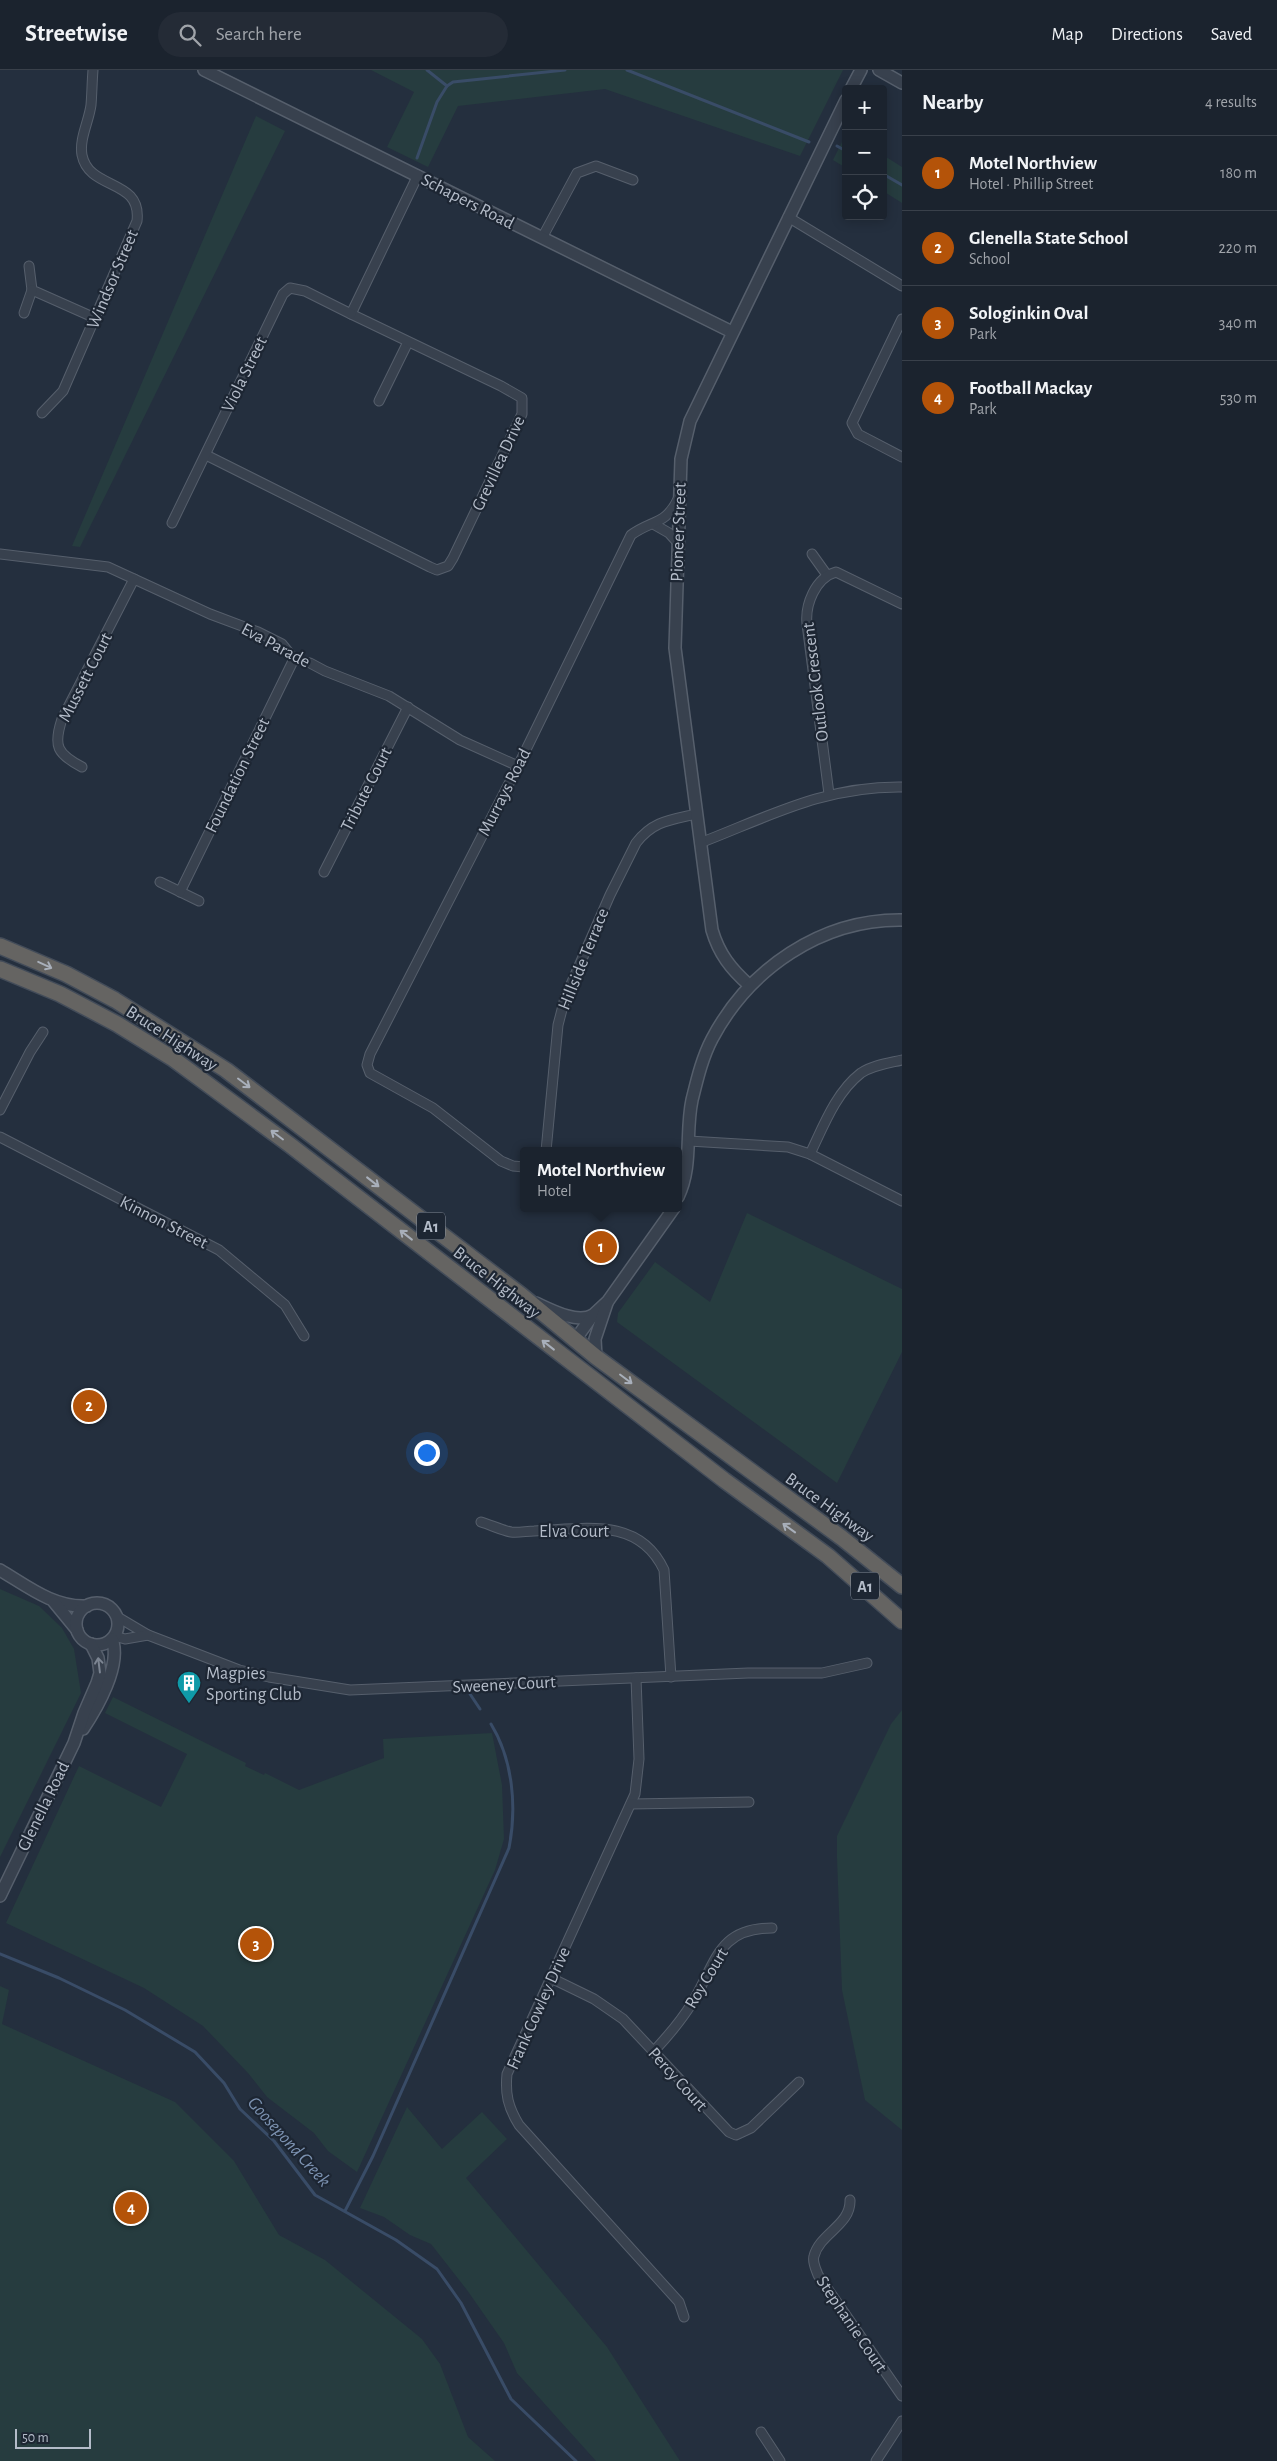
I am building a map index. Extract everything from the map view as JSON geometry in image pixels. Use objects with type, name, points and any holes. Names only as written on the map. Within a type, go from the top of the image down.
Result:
[{"type":"highway","name":"Bruce Highway","points":[[0,946],[66,974],[115,1000],[226,1070],[521,1296],[575,1340],[842,1538],[902,1586]]},
{"type":"highway","name":"Bruce Highway","points":[[0,968],[60,994],[117,1024],[172,1058],[290,1145],[724,1480],[834,1561],[902,1621]]},
{"type":"highway","points":[[575,1340],[576,1353],[581,1360],[693,1447],[724,1480]]},
{"type":"street","name":"Windsor Street","points":[[42,413],[64,391],[137,221],[138,213],[132,196],[92,173],[85,164],[82,155],[82,146],[91,106],[93,70]]},
{"type":"street","name":"Schapers Road","points":[[204,70],[732,332]]},
{"type":"street","points":[[853,85],[861,70]]},
{"type":"street","points":[[879,70],[902,83]]},
{"type":"street","name":"Pioneer Street","points":[[749,985],[730,967],[716,945],[712,930],[696,814],[675,648],[681,459],[690,421],[842,108]]},
{"type":"street","points":[[542,238],[577,173],[596,166],[633,180]]},
{"type":"street","points":[[351,314],[418,175]]},
{"type":"street","points":[[788,217],[902,286]]},
{"type":"street","points":[[24,313],[32,290],[30,266]]},
{"type":"street","name":"Viola Street","points":[[172,523],[283,294],[290,288],[306,290],[351,314]]},
{"type":"street","points":[[32,290],[95,318]]},
{"type":"street","name":"Grevillea Drive","points":[[206,455],[430,567],[437,570],[448,566],[522,414],[524,405],[522,398],[351,314]]},
{"type":"street","points":[[902,319],[852,423],[853,429],[860,436],[902,457]]},
{"type":"street","points":[[379,401],[408,342]]},
{"type":"street","name":"Murrays Road","points":[[520,1167],[501,1161],[433,1108],[370,1073],[368,1065],[370,1054],[518,766],[632,535],[643,526],[656,524],[674,509],[679,498]]},
{"type":"street","points":[[656,524],[669,533],[678,543]]},
{"type":"street","name":"Eva Parade","points":[[0,554],[108,567],[210,614],[258,632],[282,644],[294,659],[310,663],[325,671],[389,696],[460,740],[518,766]]},
{"type":"street","points":[[812,554],[827,575],[836,572],[842,573],[902,604]]},
{"type":"street","name":"Outlook Crescent","points":[[827,575],[819,582],[812,595],[806,620],[829,794]]},
{"type":"street","name":"Mussett Court","points":[[82,767],[72,762],[59,750],[56,741],[58,732],[62,719],[134,579]]},
{"type":"street","name":"Foundation Street","points":[[180,892],[294,659]]},
{"type":"street","name":"Tribute Court","points":[[324,872],[408,707]]},
{"type":"street","points":[[700,843],[762,816],[829,794],[868,788],[902,786]]},
{"type":"street","name":"Hillside Terrace","points":[[546,1147],[558,1025],[565,998],[583,953],[636,842],[646,830],[659,823],[696,814]]},
{"type":"street","points":[[160,882],[199,901]]},
{"type":"street","points":[[682,1184],[689,1159],[692,1103],[705,1056],[711,1040],[749,985],[786,956],[822,936],[852,926],[885,920],[902,920]]},
{"type":"street","points":[[0,1110],[30,1052],[43,1032]]},
{"type":"street","points":[[810,1154],[836,1103],[849,1085],[862,1072],[902,1060]]},
{"type":"street","name":"Kinnon Street","points":[[0,1138],[219,1250],[285,1305],[304,1336]]},
{"type":"street","points":[[689,1141],[770,1144],[810,1154],[902,1201]]},
{"type":"street","points":[[575,1340],[593,1315],[608,1301],[671,1212]]},
{"type":"street","points":[[521,1296],[570,1316],[583,1318],[593,1315]]},
{"type":"street","points":[[596,1356],[596,1339],[608,1301]]},
{"type":"street","name":"Elva Court","points":[[481,1522],[511,1532],[605,1529],[635,1536],[649,1546],[657,1555],[664,1570],[671,1677]]},
{"type":"street","points":[[0,1570],[54,1601],[67,1606],[99,1604],[106,1606],[116,1616],[118,1627],[113,1638],[105,1644],[91,1644],[85,1641],[54,1601]]},
{"type":"street","points":[[77,1630],[78,1616],[87,1606]]},
{"type":"street","name":"Sweeney Court","points":[[116,1616],[148,1635],[238,1670],[350,1690],[636,1678],[822,1673],[867,1663]]},
{"type":"street","name":"Sweeney Court","points":[[113,1638],[125,1639],[148,1635]]},
{"type":"street","name":"Glenella Road","points":[[74,1743],[91,1717],[107,1685],[115,1647],[113,1638]]},
{"type":"street","name":"Glenella Road","points":[[0,1896],[74,1743],[100,1673],[98,1658],[91,1644]]},
{"type":"street","name":"Frank Cowley Drive","points":[[636,1678],[639,1766],[631,1804],[507,2074],[506,2089],[511,2112],[519,2125],[679,2302],[684,2317]]},
{"type":"street","points":[[631,1804],[749,1802]]},
{"type":"street","name":"Roy Court","points":[[654,2051],[677,2026],[718,1955],[734,1936],[748,1930],[772,1928]]},
{"type":"street","name":"Percy Court","points":[[551,1978],[610,2008],[654,2051],[723,2128],[736,2139],[752,2128],[799,2082]]},
{"type":"street","name":"Stephanie Court","points":[[850,2200],[850,2210],[820,2245],[814,2256],[813,2263],[818,2275],[902,2396]]},
{"type":"street","points":[[876,2461],[902,2421]]},
{"type":"street","points":[[761,2432],[780,2461]]},
{"type":"green space","points":[[371,70],[843,70],[800,156],[605,89],[458,106],[428,167],[387,147],[414,92]]},
{"type":"green space","points":[[256,116],[285,131],[80,547],[72,546]]},
{"type":"green space","points":[[842,142],[842,166],[833,160]]},
{"type":"green space","points":[[887,158],[902,167],[902,203],[887,194]]},
{"type":"green space","points":[[747,1213],[902,1289],[902,1352],[837,1483],[617,1322],[618,1313],[655,1262],[710,1302]]},
{"type":"green space","points":[[0,1589],[39,1606],[62,1628],[74,1649],[81,1693],[0,1857]]},
{"type":"green space","points":[[113,1697],[246,1763],[245,1766],[264,1775],[265,1773],[299,1790],[384,1758],[383,1739],[492,1733],[502,1785],[504,1839],[495,1870],[357,2172],[328,2151],[314,2133],[267,2097],[248,2073],[203,2026],[144,1988],[6,1923],[79,1766],[161,1807],[187,1754],[105,1713]]},
{"type":"green space","points":[[902,1710],[902,2130],[865,2100],[842,1990],[837,1836],[891,1724]]},
{"type":"green space","points":[[0,1986],[9,1990],[2,2024],[175,2102],[234,2161],[279,2235],[325,2260],[422,2339],[440,2364],[468,2437],[495,2461],[0,2461]]},
{"type":"green space","points":[[407,2107],[442,2149],[482,2112],[507,2139],[466,2178],[607,2347],[680,2461],[596,2461],[517,2373],[504,2343],[467,2290],[431,2244],[410,2235],[384,2217],[360,2208]]},
{"type":"waterway","points":[[427,70],[447,86],[453,82],[565,70]]},
{"type":"waterway","points":[[627,70],[809,142]]},
{"type":"waterway","points":[[417,158],[437,102],[447,86]]},
{"type":"waterway","points":[[837,146],[842,149]]},
{"type":"waterway","points":[[885,175],[902,185]]},
{"type":"waterway","points":[[470,1694],[480,1709]]},
{"type":"waterway","points":[[345,2211],[373,2156],[509,1848],[513,1816],[511,1784],[504,1753],[491,1724]]},
{"type":"waterway","name":"Goosepond Creek","points":[[0,1954],[59,1978],[125,2010],[195,2052],[224,2083],[240,2109],[274,2141],[315,2195],[396,2240],[437,2269],[461,2303],[511,2399],[576,2461]]},
{"type":"place","name":"Motel Northview","points":[[601,1247]]},
{"type":"place","name":"Glenella State School","points":[[89,1406]]},
{"type":"place","name":"Magpies Sporting Club","points":[[189,1704]]},
{"type":"place","name":"Sologinkin Oval","points":[[256,1944]]},
{"type":"place","name":"Football Mackay","points":[[131,2208]]}]
